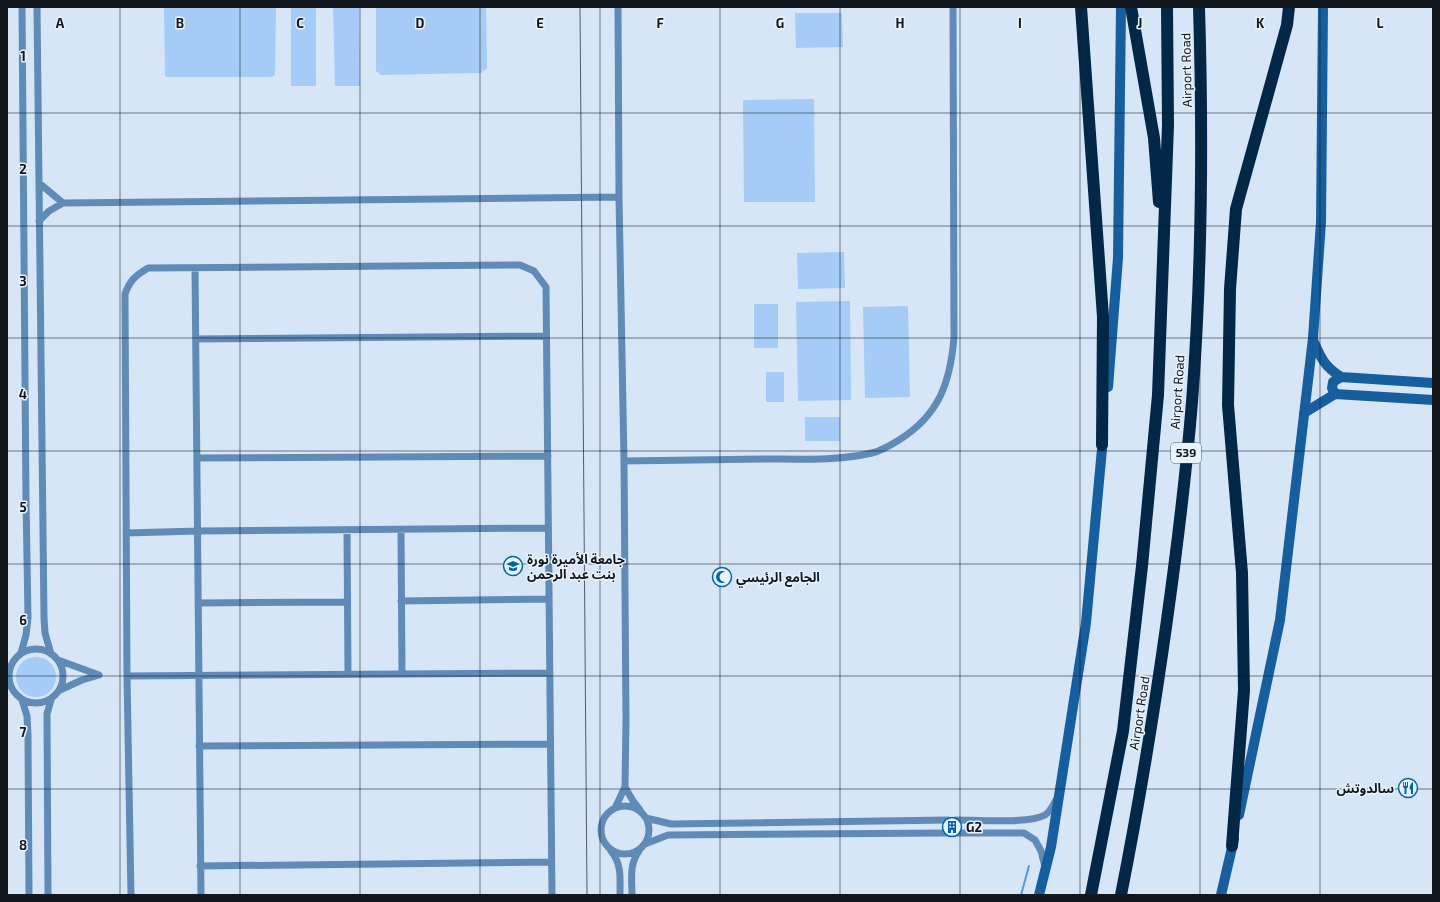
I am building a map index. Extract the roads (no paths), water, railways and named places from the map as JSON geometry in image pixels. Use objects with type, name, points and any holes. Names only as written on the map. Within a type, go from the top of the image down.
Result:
[{"type":"highway","points":[[1081,7],[1103,317],[1102,445]]},
{"type":"highway","points":[[1131,7],[1154,138],[1163,262]]},
{"type":"highway","name":"Airport Road","points":[[1091,895],[1123,731],[1142,566],[1158,395],[1168,125],[1168,7]]},
{"type":"highway","name":"Airport Road","points":[[1121,895],[1152,728],[1176,553],[1192,403],[1200,253],[1202,98],[1199,7]]},
{"type":"highway","points":[[1232,846],[1244,690],[1242,573],[1228,405],[1230,289],[1236,209],[1287,25],[1289,7]]},
{"type":"main road","points":[[1039,895],[1052,847],[1086,623],[1118,258],[1121,7]]},
{"type":"main road","points":[[1220,895],[1232,846],[1280,620],[1313,338],[1321,222],[1323,7]]},
{"type":"main road","points":[[1313,338],[1323,361],[1331,370],[1341,377],[1433,383]]},
{"type":"main road","points":[[1335,394],[1332,388],[1333,382],[1341,377]]},
{"type":"main road","points":[[1304,413],[1335,394],[1433,400]]},
{"type":"street","points":[[21,653],[26,635],[28,618],[22,7]]},
{"type":"street","points":[[37,7],[44,618],[45,633],[51,654]]},
{"type":"street","points":[[615,808],[625,787],[626,720],[618,7]]},
{"type":"street","points":[[624,461],[806,459],[845,457],[873,453],[906,435],[920,425],[929,413],[939,399],[947,381],[952,363],[954,338],[953,7]]},
{"type":"street","points":[[39,183],[63,203]]},
{"type":"street","points":[[39,222],[49,210],[63,203],[619,197]]},
{"type":"street","points":[[131,895],[126,533],[125,294],[128,286],[135,276],[148,268],[520,265],[534,271],[546,287],[552,895]]},
{"type":"street","points":[[196,268],[201,895]]},
{"type":"street","points":[[196,339],[546,336]]},
{"type":"street","points":[[197,458],[548,456]]},
{"type":"street","points":[[126,533],[548,528]]},
{"type":"street","points":[[347,530],[348,674]]},
{"type":"street","points":[[401,530],[402,674]]},
{"type":"street","points":[[401,601],[549,599]]},
{"type":"street","points":[[198,603],[348,602]]},
{"type":"street","points":[[28,650],[44,650],[51,654],[58,660],[62,667],[63,683],[60,690],[51,700],[44,703],[36,704],[22,700],[11,689],[8,673],[11,665],[21,653],[28,650]]},
{"type":"street","points":[[58,660],[99,675],[82,680],[60,690]]},
{"type":"street","points":[[127,676],[199,674],[550,673]]},
{"type":"street","points":[[22,700],[27,716],[28,735],[29,895]]},
{"type":"street","points":[[48,895],[47,714],[51,700]]},
{"type":"street","points":[[199,746],[550,744]]},
{"type":"street","points":[[625,787],[633,801],[646,818],[649,831],[645,844]]},
{"type":"street","points":[[646,818],[671,824],[1033,820],[1046,814],[1053,807],[1061,787]]},
{"type":"street","points":[[620,895],[620,869],[616,857],[603,840],[601,825],[604,818],[615,808],[629,806],[636,808],[641,812]]},
{"type":"street","points":[[968,820],[965,828],[968,833]]},
{"type":"street","points":[[632,895],[632,865],[634,858],[645,844],[668,836],[1024,833],[1035,840],[1041,851],[1045,870]]},
{"type":"street","points":[[611,851],[626,854],[639,850]]},
{"type":"street","points":[[200,866],[551,862]]},
{"type":"waterway","points":[[1021,895],[1029,866]]},
{"type":"tram line","points":[[580,7],[587,895]]},
{"type":"place","name":"جامعة الأميرة نورة بنت عبد الرحمن","points":[[513,566]]},
{"type":"place","name":"الجامع الرئيسي","points":[[722,577]]},
{"type":"place","name":"سالدوتش","points":[[1408,788]]},
{"type":"place","name":"G2","points":[[952,827]]}]
